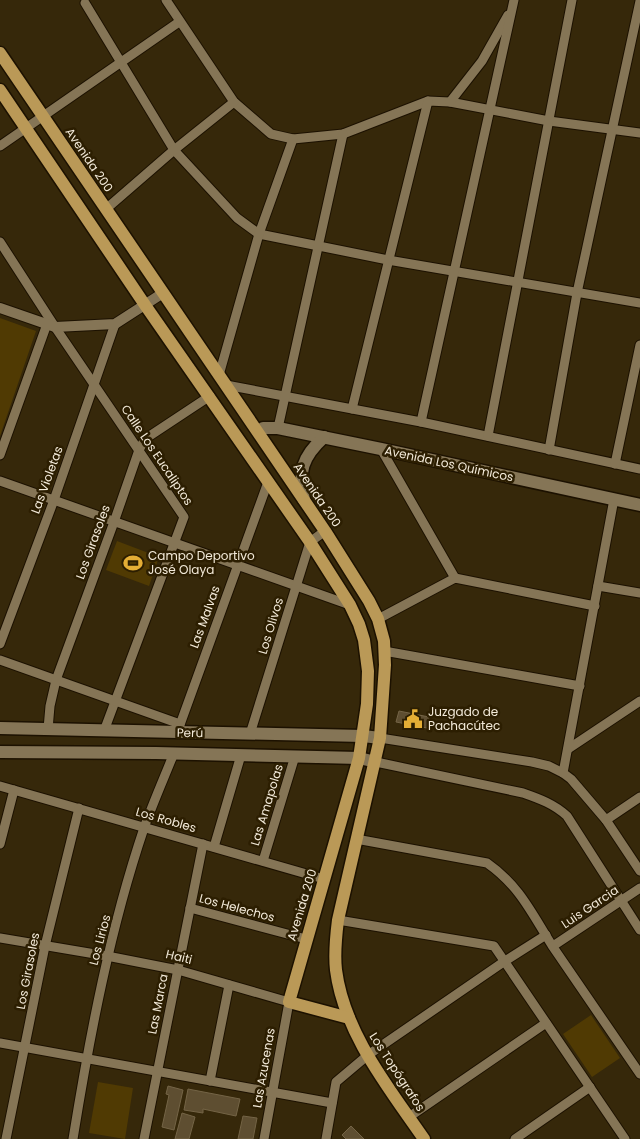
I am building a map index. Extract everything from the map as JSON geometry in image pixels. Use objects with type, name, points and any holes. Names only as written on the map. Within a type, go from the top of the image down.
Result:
[{"type":"main road","name":"Avenida 200","points":[[0,53],[259,432],[325,531],[369,601],[378,620],[384,641],[384,693],[380,738],[338,920],[336,943],[336,969],[348,1018]]},
{"type":"main road","name":"Avenida 200","points":[[0,90],[145,305],[310,542],[350,605],[359,624],[366,652],[368,671],[363,736],[359,758],[289,1002]]},
{"type":"main road","name":"Avenida Los Químicos","points":[[259,432],[263,428],[278,428],[640,505]]},
{"type":"main road","points":[[304,500],[301,484],[302,470],[306,457],[324,437]]},
{"type":"main road","name":"Perú","points":[[0,728],[104,731],[178,728],[250,734],[380,738]]},
{"type":"main road","points":[[25,729],[25,752]]},
{"type":"main road","name":"Perú","points":[[0,752],[295,756],[359,758],[376,762]]},
{"type":"main road","name":"Haiti","points":[[289,1002],[348,1018]]},
{"type":"main road","name":"Los Topógrafos","points":[[348,1018],[368,1055],[424,1139]]},
{"type":"street","points":[[166,0],[234,102],[271,134],[293,139],[343,134],[428,101],[450,102],[549,121],[613,131],[640,133]]},
{"type":"street","points":[[488,436],[572,0]]},
{"type":"street","points":[[549,450],[577,293],[640,1]]},
{"type":"street","points":[[85,2],[174,150],[237,218],[259,234],[388,260],[640,303]]},
{"type":"street","points":[[450,102],[482,62],[513,4]]},
{"type":"street","points":[[421,422],[513,4]]},
{"type":"street","points":[[0,146],[179,22]]},
{"type":"street","points":[[352,409],[428,101]]},
{"type":"street","points":[[106,209],[174,150],[234,102]]},
{"type":"street","points":[[278,428],[343,134]]},
{"type":"street","points":[[293,139],[259,234],[223,380],[285,396],[421,422],[640,469]]},
{"type":"street","name":"Calle Los Eucaliptos","points":[[0,242],[51,326],[94,384],[184,517],[104,731]]},
{"type":"street","points":[[0,308],[51,326],[115,324],[163,293]]},
{"type":"street","name":"Las Violetas","points":[[0,644],[54,500],[115,324]]},
{"type":"street","points":[[0,455],[51,326]]},
{"type":"street","points":[[615,464],[640,344]]},
{"type":"street","name":"Los Girasoles","points":[[48,729],[50,706],[56,680],[139,450],[145,439],[210,396]]},
{"type":"street","points":[[381,449],[455,578]]},
{"type":"street","points":[[0,480],[350,605]]},
{"type":"street","name":"Las Malvas","points":[[178,728],[268,482]]},
{"type":"street","points":[[563,773],[614,499]]},
{"type":"street","points":[[310,542],[325,531]]},
{"type":"street","name":"Los Olivos","points":[[250,734],[310,542]]},
{"type":"street","points":[[378,620],[455,578],[595,606]]},
{"type":"street","points":[[598,586],[640,593]]},
{"type":"street","points":[[384,651],[580,686]]},
{"type":"street","points":[[0,660],[116,701],[178,728]]},
{"type":"street","points":[[568,749],[640,701]]},
{"type":"street","points":[[380,738],[532,762],[549,766],[563,773],[606,820],[640,871]]},
{"type":"street","name":"Los Lirios","points":[[73,1139],[86,1059],[107,956],[144,827],[174,754]]},
{"type":"street","points":[[214,847],[240,755]]},
{"type":"street","name":"Las Amapolas","points":[[263,861],[295,756]]},
{"type":"street","points":[[376,762],[523,793],[557,807],[567,816],[640,930]]},
{"type":"street","name":"Los Robles","points":[[0,786],[324,879]]},
{"type":"street","points":[[0,844],[14,790]]},
{"type":"street","points":[[606,820],[640,797]]},
{"type":"street","name":"Los Girasoles","points":[[6,1139],[45,946],[79,808]]},
{"type":"street","points":[[356,839],[487,863],[498,871],[517,889],[553,946],[640,1074]]},
{"type":"street","name":"Las Marca","points":[[144,1139],[203,844]]},
{"type":"street","name":"Luis Garcia","points":[[553,946],[640,888]]},
{"type":"street","name":"Los Helechos","points":[[190,908],[306,939]]},
{"type":"street","points":[[338,920],[494,946],[625,1139]]},
{"type":"street","points":[[326,1139],[336,1082],[368,1055],[546,935]]},
{"type":"street","name":"Haiti","points":[[0,938],[178,970],[289,1002]]},
{"type":"street","points":[[210,1081],[229,985]]},
{"type":"street","name":"Las Azucenas","points":[[264,1139],[289,1002]]},
{"type":"street","points":[[409,1117],[546,1022]]},
{"type":"street","points":[[0,1043],[332,1103]]},
{"type":"street","points":[[515,1139],[590,1086]]},
{"type":"shaded area","points":[[0,318],[36,331],[0,436]]},
{"type":"shaded area","name":"Campo Deportivo José Olaya","points":[[117,541],[159,557],[149,586],[106,570]]},
{"type":"shaded area","points":[[591,1015],[620,1058],[592,1077],[563,1034]]},
{"type":"shaded area","points":[[98,1082],[133,1088],[125,1139],[89,1133]]},
{"type":"building","name":"Juzgado de Pachacútec","points":[[399,711],[429,717],[427,728],[396,722]]},
{"type":"building","points":[[168,1086],[183,1090],[174,1130],[162,1127],[169,1095],[166,1094]]},
{"type":"building","points":[[188,1089],[240,1099],[236,1116],[203,1109],[203,1113],[184,1110]]},
{"type":"building","points":[[182,1113],[195,1117],[189,1139],[175,1139]]},
{"type":"building","points":[[243,1116],[257,1118],[253,1139],[238,1139]]},
{"type":"building","points":[[351,1126],[364,1139],[346,1139],[342,1135]]},
{"type":"place","name":"Campo Deportivo José Olaya","points":[[133,563]]},
{"type":"place","name":"Juzgado de Pachacútec","points":[[413,719]]}]
